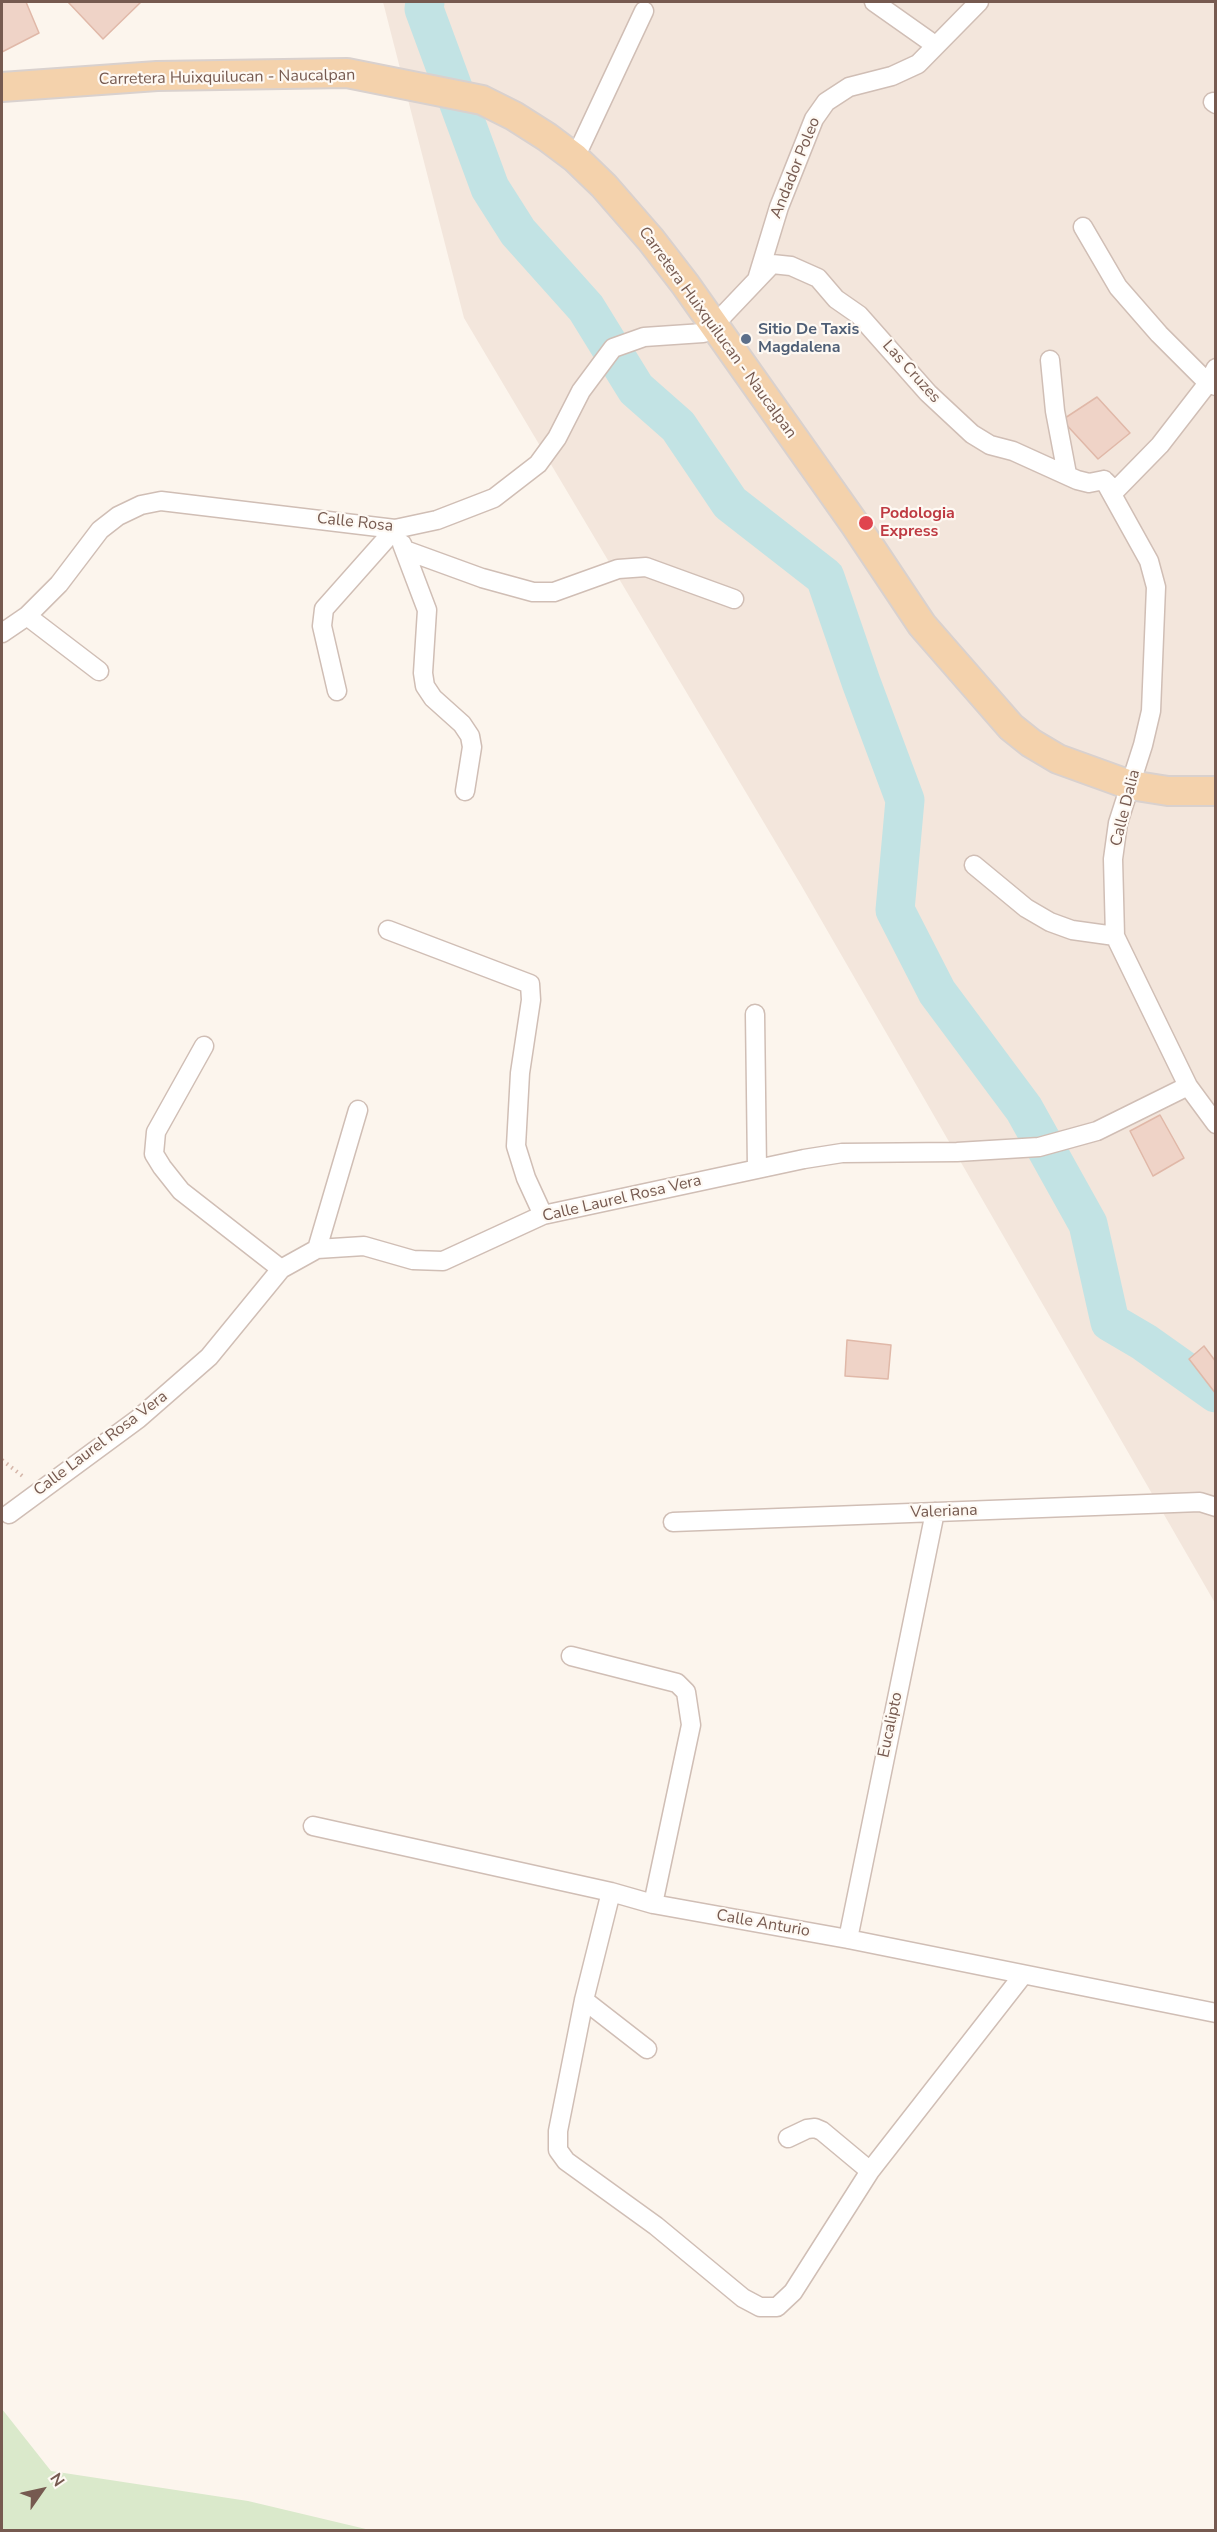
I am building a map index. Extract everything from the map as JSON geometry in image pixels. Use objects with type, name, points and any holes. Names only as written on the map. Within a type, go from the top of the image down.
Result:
[{"type":"main road","name":"Carretera Huixquilucan - Naucalpan","points":[[2,87],[157,76],[347,73],[482,100],[531,126],[575,158],[629,214],[685,284],[856,526],[922,625],[981,696],[1011,727],[1031,743],[1058,759],[1130,785],[1167,791],[1215,790]]},
{"type":"street","points":[[874,2],[935,45]]},
{"type":"street","name":"Andador Poleo","points":[[757,277],[783,196],[814,118],[826,102],[849,87],[892,76],[918,64],[979,2]]},
{"type":"street","points":[[575,158],[645,11]]},
{"type":"street","points":[[1083,227],[1118,288],[1159,334],[1213,379]]},
{"type":"street","name":"Las Cruzes","points":[[714,325],[757,277],[772,264],[791,266],[818,278],[836,299],[860,315],[928,393],[972,434],[990,445],[1013,451],[1077,480],[1089,483],[1104,480],[1115,491],[1161,445],[1213,379]]},
{"type":"street","name":"Calle Rosa","points":[[2,633],[27,616],[59,584],[100,530],[118,516],[141,505],[161,501],[395,529],[437,520],[494,498],[538,464],[557,438],[581,391],[613,348],[644,337],[697,335],[714,325]]},
{"type":"street","points":[[1050,360],[1055,411],[1067,474]]},
{"type":"street","name":"Calle Dalia","points":[[1104,480],[1149,561],[1156,587],[1151,711],[1143,745],[1118,823],[1113,859],[1115,936],[1188,1086],[1215,1124]]},
{"type":"street","points":[[337,691],[322,626],[324,609],[395,529],[427,610],[423,673],[425,686],[433,698],[462,724],[470,736],[472,747],[465,791]]},
{"type":"street","points":[[405,550],[482,578],[533,592],[554,592],[618,569],[646,567],[734,599]]},
{"type":"street","points":[[27,616],[99,671]]},
{"type":"street","points":[[974,865],[1026,908],[1050,922],[1072,930],[1115,936]]},
{"type":"street","points":[[388,930],[530,984],[531,1000],[520,1073],[516,1146],[526,1178],[543,1215]]},
{"type":"street","points":[[755,1014],[757,1169]]},
{"type":"street","points":[[204,1046],[156,1132],[154,1154],[181,1191],[281,1269]]},
{"type":"street","name":"Calle Laurel Rosa Vera","points":[[9,1514],[138,1419],[209,1357],[281,1269],[317,1249],[364,1246],[413,1260],[443,1261],[543,1215],[804,1158],[842,1153],[957,1152],[1039,1147],[1097,1131],[1188,1086]]},
{"type":"street","points":[[317,1249],[358,1110]]},
{"type":"street","name":"Valeriana","points":[[672,1522],[1200,1502],[1215,1507]]},
{"type":"street","name":"Eucalipto","points":[[848,1939],[935,1512]]},
{"type":"street","points":[[571,1656],[677,1683],[686,1692],[691,1725],[653,1904]]},
{"type":"street","name":"Calle Anturio","points":[[314,1826],[611,1892],[653,1904],[848,1939],[1215,2013]]},
{"type":"street","points":[[611,1892],[584,2000],[558,2131],[558,2150],[566,2161],[656,2226],[743,2298],[760,2307],[777,2307],[793,2292],[870,2171],[1023,1975]]},
{"type":"street","points":[[584,2000],[647,2049]]},
{"type":"street","points":[[788,2138],[815,2128],[822,2131],[870,2171]]},
{"type":"path","points":[[2,1460],[39,1490]]},
{"type":"shaded area","points":[[383,2],[1215,2],[1215,1603],[801,885],[464,318]]},
{"type":"green space","points":[[2,2409],[51,2471],[248,2501],[370,2530],[2,2530]]},
{"type":"building","points":[[2,2],[26,2],[39,33],[2,52]]},
{"type":"building","points":[[68,2],[141,2],[103,39]]},
{"type":"building","points":[[1097,397],[1130,433],[1098,459],[1062,420]]},
{"type":"building","points":[[1160,1115],[1184,1158],[1153,1176],[1130,1131]]},
{"type":"building","points":[[847,1340],[891,1345],[888,1379],[845,1376]]},
{"type":"building","points":[[1204,1346],[1216,1362],[1216,1394],[1189,1359]]},
{"type":"waterway","points":[[425,2],[424,9],[490,188],[518,232],[586,308],[636,389],[678,426],[730,503],[825,577],[905,800],[895,910],[937,992],[1024,1109],[1088,1224],[1110,1322],[1144,1342],[1216,1393]]},
{"type":"place","name":"Sitio De Taxis Magdalena","points":[[746,339]]},
{"type":"place","name":"Podologia Express","points":[[866,523]]}]
